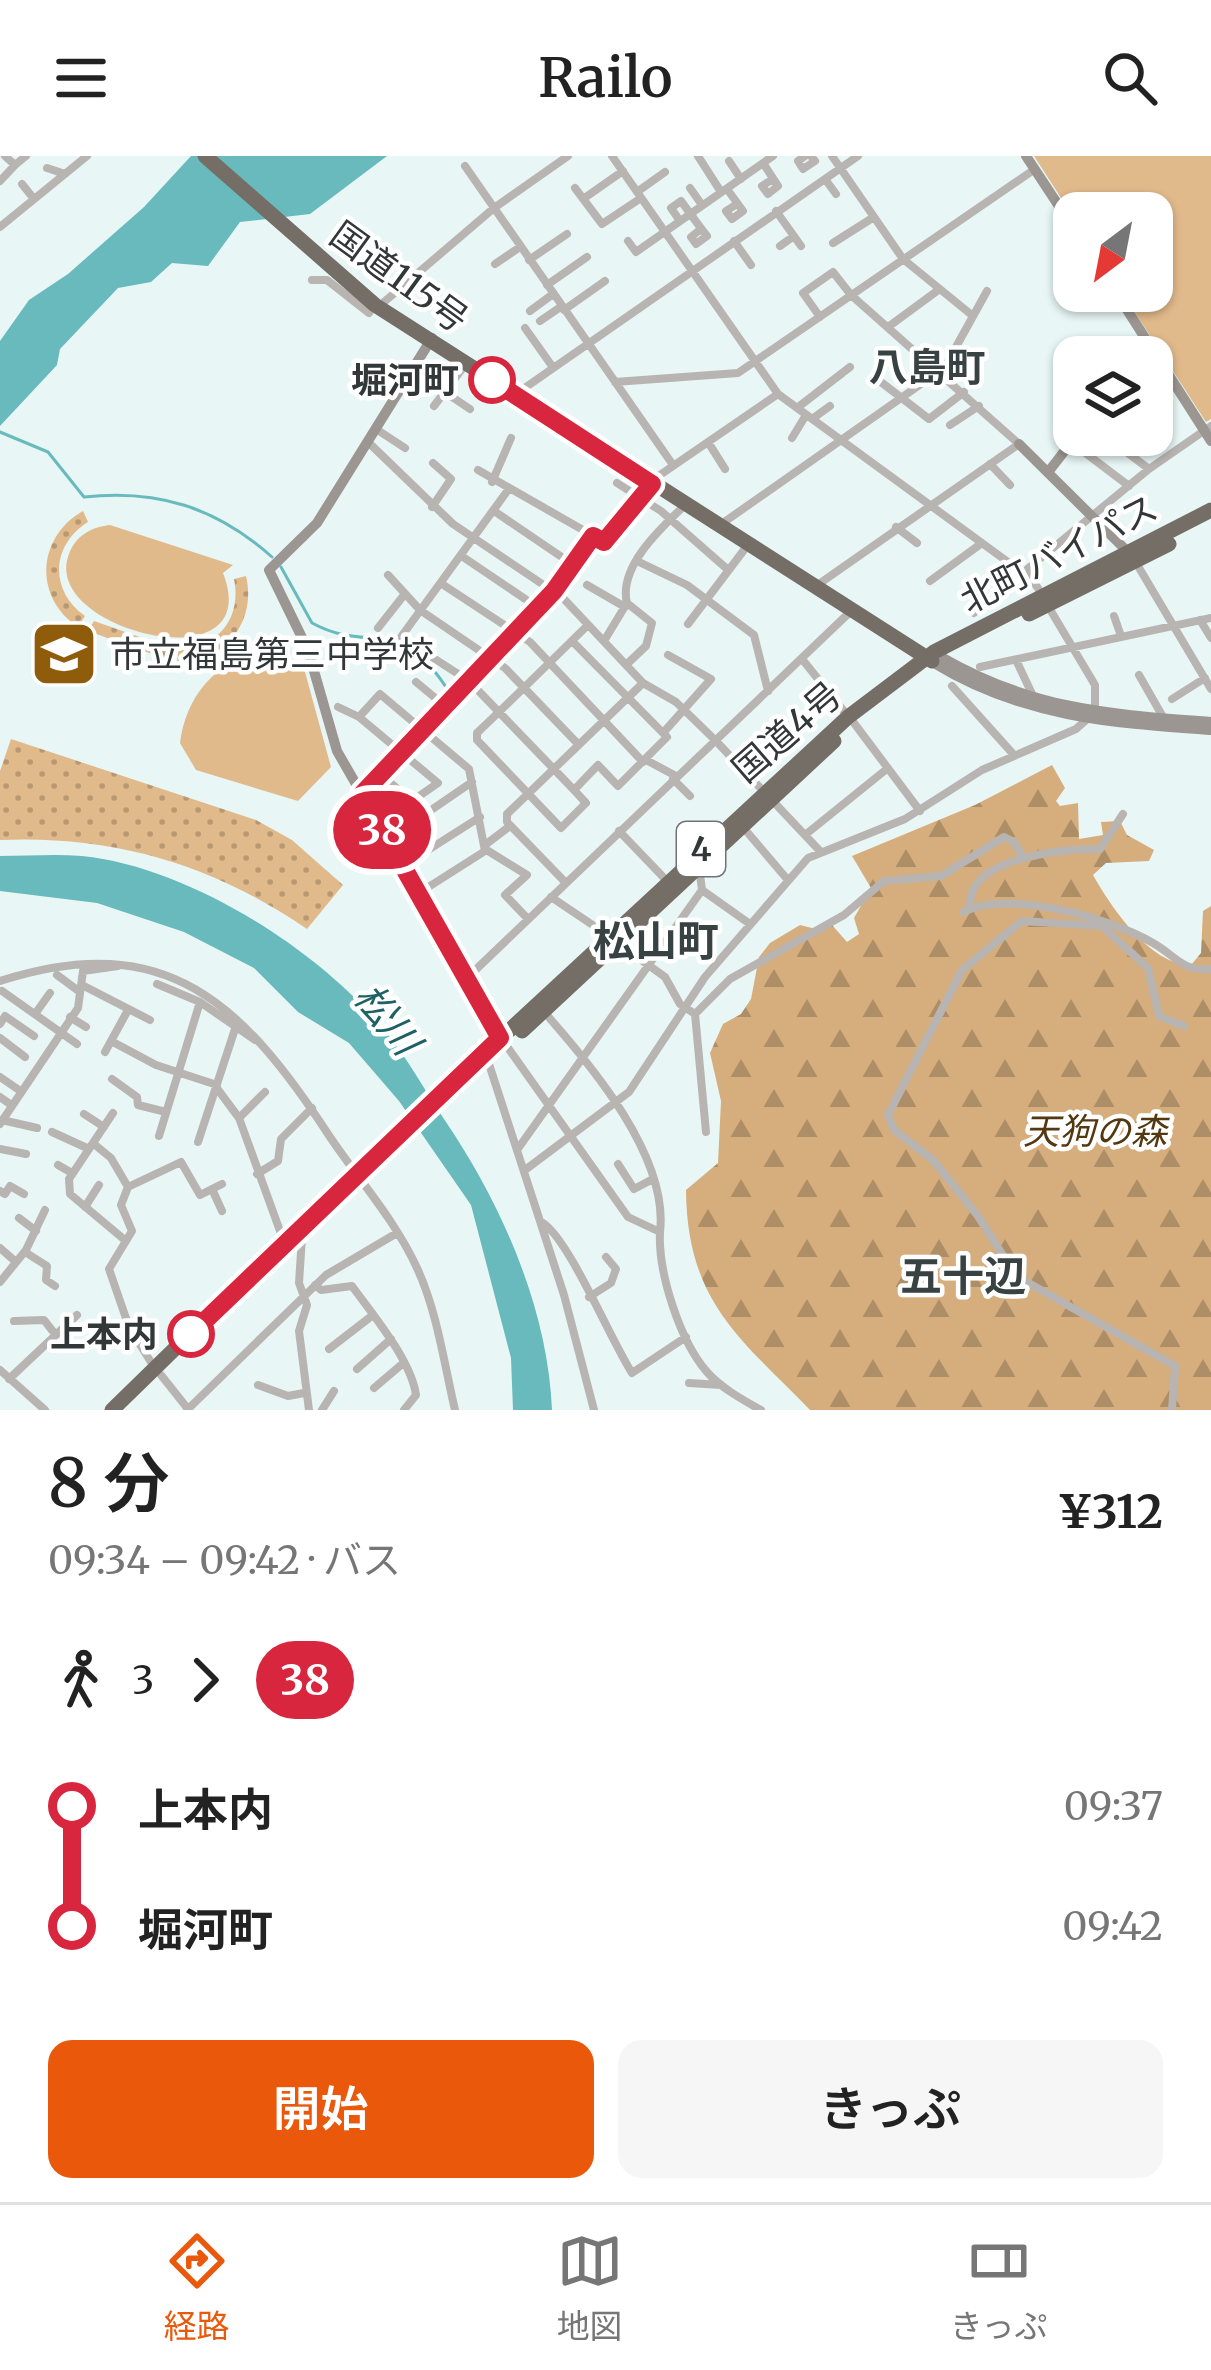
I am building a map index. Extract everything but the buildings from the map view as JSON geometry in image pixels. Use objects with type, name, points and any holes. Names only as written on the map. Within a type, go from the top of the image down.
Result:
[{"type":"highway","name":"国道115号","points":[[205,156],[380,303],[934,658]]},
{"type":"highway","name":"国道115号","points":[[215,156],[326,260]]},
{"type":"highway","name":"国道115号","points":[[432,338],[466,364],[518,392]]},
{"type":"highway","name":"国道115号","points":[[655,480],[685,505],[934,658]]},
{"type":"highway","name":"北町バイパス","points":[[1132,557],[1211,510]]},
{"type":"highway","name":"北町バイパス","points":[[934,658],[1211,521]]},
{"type":"highway","name":"国道4号","points":[[503,1042],[544,1012],[668,880],[851,720],[934,658]]},
{"type":"highway","name":"国道4号","points":[[125,1410],[284,1244],[699,866],[767,795]]},
{"type":"highway","name":"国道4号","points":[[112,1410],[302,1238],[360,1175]]},
{"type":"street","points":[[5,156],[15,164]]},
{"type":"street","points":[[0,181],[26,156]]},
{"type":"street","points":[[0,227],[88,156]]},
{"type":"street","points":[[312,280],[328,280],[369,313],[494,208],[568,156]]},
{"type":"street","points":[[612,156],[778,394],[1025,572],[1095,685],[1090,716]]},
{"type":"street","points":[[698,156],[737,204]]},
{"type":"street","points":[[628,242],[636,252],[773,156]]},
{"type":"street","points":[[832,156],[903,259],[973,316]]},
{"type":"street","points":[[518,392],[858,156]]},
{"type":"street","points":[[1026,156],[1053,197]]},
{"type":"street","points":[[729,161],[741,179]]},
{"type":"street","points":[[763,163],[773,179]]},
{"type":"street","points":[[465,166],[673,465]]},
{"type":"street","points":[[47,168],[53,175],[65,174]]},
{"type":"street","points":[[615,382],[738,374],[1035,169]]},
{"type":"street","points":[[583,199],[623,171]]},
{"type":"street","points":[[575,188],[602,224],[664,172]]},
{"type":"street","points":[[825,179],[836,194]]},
{"type":"street","points":[[22,184],[34,199]]},
{"type":"street","points":[[690,188],[702,205]]},
{"type":"street","points":[[680,221],[671,208],[681,201],[701,229]]},
{"type":"street","points":[[776,211],[801,246]]},
{"type":"street","points":[[833,243],[874,217]]},
{"type":"street","points":[[544,230],[553,243]]},
{"type":"street","points":[[530,260],[566,234]]},
{"type":"street","points":[[780,246],[794,236]]},
{"type":"street","points":[[734,241],[751,265]]},
{"type":"street","points":[[495,264],[520,247]]},
{"type":"street","points":[[547,285],[587,257]]},
{"type":"street","points":[[836,320],[803,292],[833,272],[851,296],[964,392],[1132,557],[1211,689]]},
{"type":"street","points":[[540,321],[605,281]]},
{"type":"street","points":[[888,327],[937,291]]},
{"type":"street","points":[[721,523],[900,396],[940,373],[987,291]]},
{"type":"street","points":[[530,311],[554,294]]},
{"type":"street","points":[[525,328],[552,366]]},
{"type":"street","points":[[432,338],[309,534],[269,570],[308,650],[337,751],[503,1042],[628,1217],[660,1232]]},
{"type":"street","points":[[434,406],[466,364]]},
{"type":"street","points":[[797,408],[850,367]]},
{"type":"street","points":[[877,379],[929,419],[964,392]]},
{"type":"street","points":[[974,613],[1149,469],[1209,432],[1173,379]]},
{"type":"street","points":[[443,392],[470,409]]},
{"type":"street","points":[[478,470],[604,542],[655,480],[778,394]]},
{"type":"street","points":[[792,438],[809,417],[830,406]]},
{"type":"street","points":[[950,425],[979,406]]},
{"type":"street","points":[[637,414],[651,410]]},
{"type":"street","points":[[375,428],[405,448]]},
{"type":"street","points":[[492,482],[511,437]]},
{"type":"street","points":[[367,441],[433,507],[554,591],[643,683],[684,710],[716,740],[820,850]]},
{"type":"street","points":[[708,442],[725,469]]},
{"type":"street","points":[[818,584],[1019,444]]},
{"type":"street","points":[[1048,471],[1060,456]]},
{"type":"street","points":[[1095,456],[1129,486]]},
{"type":"street","points":[[1132,456],[1149,469]]},
{"type":"street","points":[[433,463],[451,479],[433,507]]},
{"type":"street","points":[[990,464],[1010,484]]},
{"type":"street","points":[[617,483],[726,568]]},
{"type":"street","points":[[508,490],[400,637],[469,681],[499,712],[554,768],[586,803],[561,828],[477,740],[499,712],[588,625]]},
{"type":"street","points":[[604,641],[626,605],[626,586],[639,562],[668,520],[685,505]]},
{"type":"street","points":[[494,511],[572,564]]},
{"type":"street","points":[[896,527],[917,544]]},
{"type":"street","points":[[362,794],[554,591],[593,536]]},
{"type":"street","points":[[930,581],[982,543]]},
{"type":"street","points":[[688,624],[748,544]]},
{"type":"street","points":[[463,556],[537,608]]},
{"type":"street","points":[[639,562],[754,634],[768,691]]},
{"type":"street","points":[[436,566],[444,581],[514,632],[603,722],[644,760],[675,777],[689,796]]},
{"type":"street","points":[[388,575],[420,610],[491,657],[578,744]]},
{"type":"street","points":[[587,586],[652,623],[646,646],[627,664]]},
{"type":"street","points":[[378,628],[404,596]]},
{"type":"street","points":[[468,977],[851,610]]},
{"type":"street","points":[[1114,616],[1121,636]]},
{"type":"street","points":[[980,668],[1211,617]]},
{"type":"street","points":[[1200,620],[1211,638]]},
{"type":"street","points":[[572,640],[667,737],[618,786],[598,765],[574,790]]},
{"type":"street","points":[[663,733],[710,676],[668,655]]},
{"type":"street","points":[[934,658],[1035,700],[1090,716],[1164,718],[1211,726]]},
{"type":"street","points":[[934,658],[992,694],[1090,716],[1211,726]]},
{"type":"street","points":[[802,659],[920,811]]},
{"type":"street","points":[[1016,660],[1035,700]]},
{"type":"street","points":[[1138,675],[1164,718]]},
{"type":"street","points":[[1172,698],[1205,678]]},
{"type":"street","points":[[416,682],[458,712]]},
{"type":"street","points":[[566,883],[510,826],[507,814],[643,683]]},
{"type":"street","points":[[952,686],[1014,755]]},
{"type":"street","points":[[359,717],[380,694],[467,766],[485,847],[527,874],[505,895],[528,919]]},
{"type":"street","points":[[338,707],[359,717],[438,783],[412,801],[380,775]]},
{"type":"street","points":[[525,1170],[619,1101],[641,1078],[685,1008],[749,924],[787,879],[820,850],[920,811],[970,776],[1090,716]]},
{"type":"street","points":[[805,835],[888,768]]},
{"type":"street","points":[[422,854],[405,828],[472,782]]},
{"type":"street","points":[[1123,814],[1100,849],[1055,848],[1043,855],[1022,856],[979,881],[967,910],[1021,900],[1155,944],[1187,969],[1211,969]]},
{"type":"street","points":[[403,866],[480,817]]},
{"type":"street","points":[[418,893],[510,826]]},
{"type":"street","points":[[742,826],[787,879]]},
{"type":"street","points":[[620,831],[668,880]]},
{"type":"street","points":[[695,1014],[730,979],[844,915],[884,881],[941,876],[1004,837],[1014,842],[1022,856]]},
{"type":"street","points":[[517,1150],[702,890],[699,866]]},
{"type":"street","points":[[702,890],[749,924]]},
{"type":"street","points":[[551,897],[650,965],[695,1014]]},
{"type":"street","points":[[1172,1410],[1178,1378],[1173,1364],[1022,1282],[933,1160],[889,1120],[892,1100],[969,962],[1022,921],[1102,926],[1148,968],[1159,1016],[1184,1026]]},
{"type":"street","points":[[77,1044],[2,983],[71,962],[129,964],[204,994],[262,1043],[397,1233],[425,1291],[454,1410]]},
{"type":"street","points":[[37,1128],[1,1120],[70,1018],[86,969],[129,964]]},
{"type":"street","points":[[57,975],[150,1021]]},
{"type":"street","points":[[157,984],[200,1002],[262,1043]]},
{"type":"street","points":[[115,1001],[122,990]]},
{"type":"street","points":[[35,1014],[50,993]]},
{"type":"street","points":[[158,1136],[200,1002]]},
{"type":"street","points":[[105,1052],[128,1010]]},
{"type":"street","points":[[544,1012],[619,1101],[651,1180],[661,1256],[686,1337],[710,1376],[761,1410]]},
{"type":"street","points":[[695,1014],[706,1132]]},
{"type":"street","points":[[0,1024],[5,1016],[34,1036]]},
{"type":"street","points":[[70,1018],[86,1027]]},
{"type":"street","points":[[198,1142],[235,1029]]},
{"type":"street","points":[[0,1038],[25,1057]]},
{"type":"street","points":[[111,1041],[217,1086],[239,1118],[284,1244]]},
{"type":"street","points":[[129,1067],[136,1054]]},
{"type":"street","points":[[483,1061],[542,1222],[594,1410]]},
{"type":"street","points":[[0,1077],[20,1090]]},
{"type":"street","points":[[112,1079],[137,1096],[138,1105],[166,1112]]},
{"type":"street","points":[[30,1081],[42,1084]]},
{"type":"street","points":[[239,1118],[265,1092]]},
{"type":"street","points":[[0,1096],[10,1104]]},
{"type":"street","points":[[257,1174],[278,1161],[284,1134],[312,1108]]},
{"type":"street","points":[[112,1113],[72,1173],[70,1194],[126,1241]]},
{"type":"street","points":[[84,1114],[104,1126]]},
{"type":"street","points":[[52,1132],[111,1158],[128,1187]]},
{"type":"street","points":[[0,1149],[26,1154]]},
{"type":"street","points":[[222,1211],[217,1186],[200,1195],[181,1162],[128,1187],[122,1205],[133,1227],[110,1269],[129,1327],[188,1410],[315,1285],[397,1233]]},
{"type":"street","points":[[618,1164],[634,1189],[651,1180]]},
{"type":"street","points":[[58,1165],[72,1173]]},
{"type":"street","points":[[86,1207],[99,1185]]},
{"type":"street","points":[[0,1191],[5,1194],[10,1186],[24,1194]]},
{"type":"street","points":[[0,1282],[26,1252],[45,1210]]},
{"type":"street","points":[[19,1218],[36,1231]]},
{"type":"street","points":[[542,1222],[558,1237],[632,1373],[686,1337]]},
{"type":"street","points":[[302,1238],[298,1282],[307,1305],[299,1331],[308,1410],[321,1410],[334,1391]]},
{"type":"street","points":[[0,1248],[16,1262]]},
{"type":"street","points":[[26,1252],[46,1266],[46,1280],[56,1286]]},
{"type":"street","points":[[661,1256],[677,1254]]},
{"type":"street","points":[[589,1297],[611,1282],[616,1269],[606,1257]]},
{"type":"street","points":[[315,1285],[321,1290],[352,1286],[391,1339],[416,1395],[404,1410]]},
{"type":"street","points":[[9,1379],[77,1315]]},
{"type":"street","points":[[329,1349],[373,1316]]},
{"type":"street","points":[[14,1321],[44,1320],[55,1334]]},
{"type":"street","points":[[357,1369],[391,1339]]},
{"type":"street","points":[[374,1388],[401,1365]]},
{"type":"street","points":[[0,1370],[45,1410]]},
{"type":"street","points":[[688,1383],[723,1385]]},
{"type":"street","points":[[258,1385],[288,1396],[304,1393]]},
{"type":"shaded area","points":[[1034,156],[1211,156],[1211,419],[1206,422],[1173,371],[1173,336],[1150,336],[1135,312],[1173,312],[1173,192],[1057,192]]},
{"type":"shaded area","points":[[83,511],[88,522],[67,543],[59,568],[65,594],[85,616],[78,627],[53,600],[46,568],[56,536]]},
{"type":"shaded area","points":[[110,525],[233,565],[223,573],[228,608],[214,628],[187,637],[153,635],[118,625],[88,607],[70,584],[68,557],[84,534]]},
{"type":"shaded area","points":[[246,576],[247,609],[234,636],[210,655],[177,661],[179,648],[205,643],[224,628],[234,606],[234,579]]},
{"type":"shaded area","points":[[94,621],[168,647],[166,659],[88,631]]},
{"type":"shaded area","points":[[282,653],[305,672],[331,767],[298,801],[196,770],[180,743],[191,706],[212,677],[243,658]]},
{"type":"shaded area","points":[[11,739],[256,820],[292,840],[343,885],[307,929],[236,887],[161,859],[83,843],[0,840],[0,771]]},
{"type":"green space","name":"天狗の森","points":[[1052,765],[1065,788],[1056,801],[1060,806],[1078,803],[1079,839],[1103,835],[1101,822],[1120,821],[1127,835],[1154,850],[1149,861],[1106,863],[1093,875],[1121,918],[1147,945],[1191,965],[1201,953],[1203,911],[1211,906],[1211,1410],[810,1410],[722,1315],[696,1262],[686,1190],[718,1163],[721,1101],[710,1053],[723,1024],[741,1014],[751,999],[759,957],[770,943],[800,925],[820,930],[832,925],[847,942],[859,934],[854,918],[871,888],[852,856],[975,805]]},
{"type":"water","points":[[191,156],[387,156],[310,214],[240,222],[208,266],[172,263],[151,282],[118,288],[60,349],[57,365],[0,426],[0,341],[29,300],[68,274],[144,207]]},
{"type":"water","points":[[0,856],[82,856],[124,864],[213,897],[298,949],[369,1012],[403,1054],[503,1223],[542,1334],[552,1410],[513,1410],[511,1358],[471,1205],[399,1101],[349,1043],[298,1012],[254,968],[184,932],[97,903],[0,891]]},
{"type":"waterway","points":[[0,432],[48,452],[84,497],[136,496],[184,505],[229,525],[272,557]]},
{"type":"waterway","points":[[281,567],[312,623],[333,632],[400,644],[433,669],[451,695]]},
{"type":"bus line","name":"38","points":[[191,1334],[500,1038],[362,794],[554,591],[593,536],[604,542],[652,484],[492,380]]},
{"type":"place","name":"堀河町","points":[[492,380]]},
{"type":"place","name":"市立福島第三中学校","points":[[64,654]]},
{"type":"place","name":"上本内","points":[[191,1334]]},
{"type":"district","name":"八島町","points":[[927,367]]},
{"type":"district","name":"松山町","points":[[656,941]]},
{"type":"district","name":"五十辺","points":[[963,1276]]},
{"type":"water label","name":"松川","points":[[387,1019]]}]
